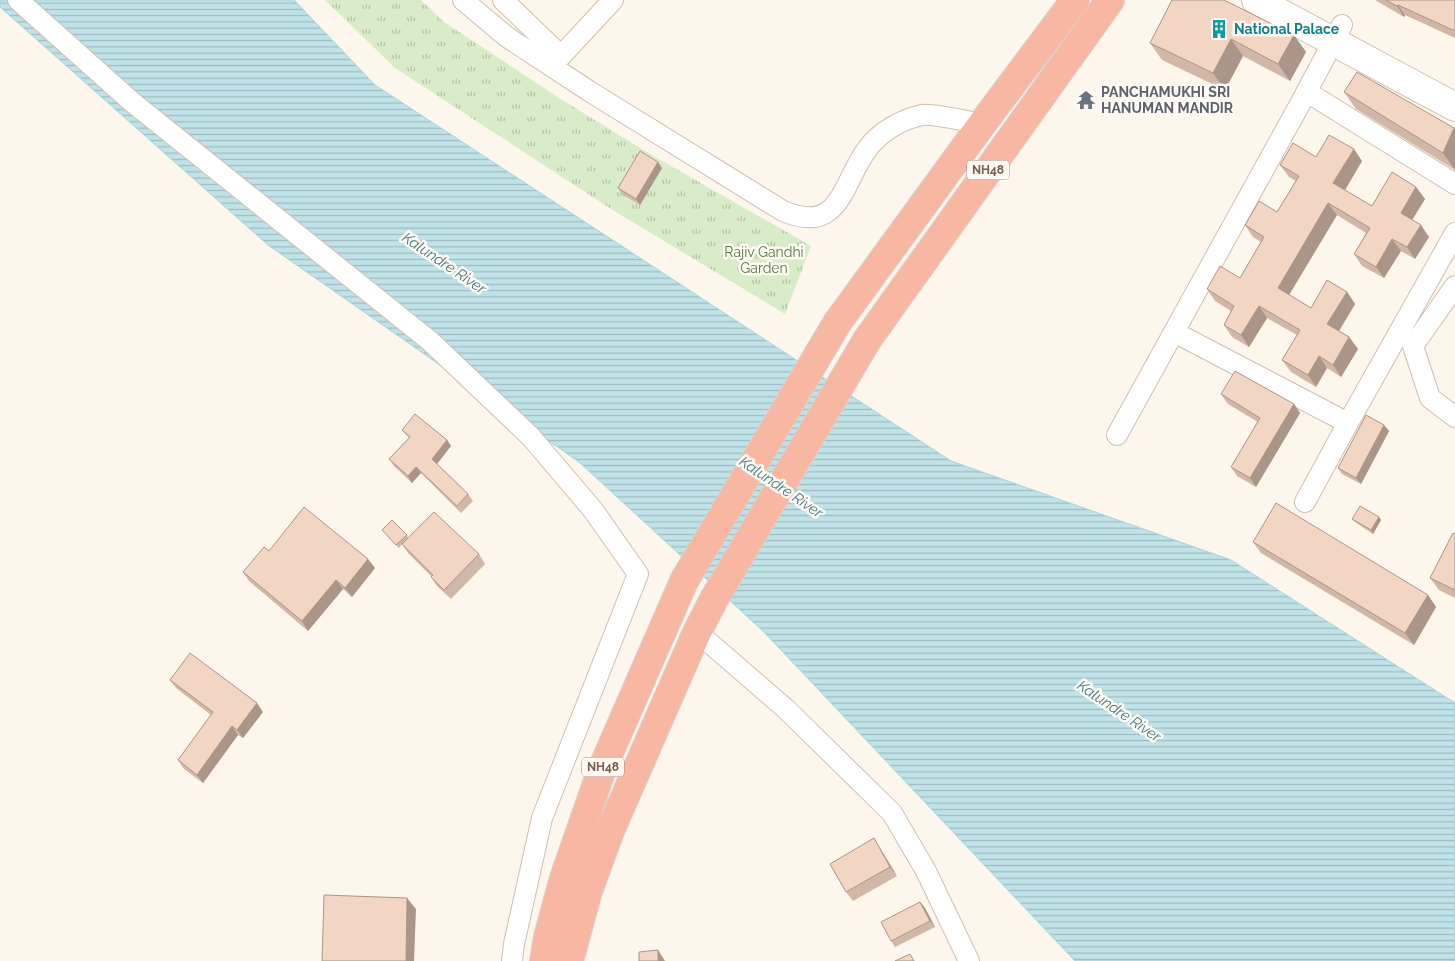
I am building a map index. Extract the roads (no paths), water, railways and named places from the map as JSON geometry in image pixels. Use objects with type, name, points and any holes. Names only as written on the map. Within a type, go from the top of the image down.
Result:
[{"type":"highway","name":"NH48","points":[[544,961],[548,937],[564,878],[602,769],[684,582],[837,323],[1075,0]]},
{"type":"highway","name":"NH48","points":[[569,961],[588,891],[610,830],[697,632],[714,600],[867,340],[1110,0]]},
{"type":"street","points":[[18,0],[132,102],[430,341],[531,437],[593,510],[638,574],[542,818],[514,944],[512,961]]},
{"type":"street","points":[[464,0],[507,37],[589,91],[775,206],[799,218],[826,213],[837,204],[868,148],[886,131],[906,120],[924,114],[982,124]]},
{"type":"street","points":[[503,0],[561,56],[613,0]]},
{"type":"street","points":[[1256,0],[1455,86]]},
{"type":"street","points":[[1296,0],[1338,34],[1455,107]]},
{"type":"street","points":[[1118,435],[1338,34]]},
{"type":"street","points":[[1307,92],[1455,184]]},
{"type":"street","points":[[1305,502],[1455,233]]},
{"type":"street","points":[[1455,286],[1414,346],[1430,398],[1455,417]]},
{"type":"street","points":[[1174,332],[1348,423]]},
{"type":"street","points":[[697,632],[786,709],[892,813],[926,871],[969,961]]},
{"type":"water","name":"Kalundre River","points":[[0,0],[294,0],[375,85],[951,461],[1231,560],[1455,703],[1455,961],[1075,961],[764,632],[579,462],[268,245],[0,7]]},
{"type":"place","name":"National Palace","points":[[1219,29]]},
{"type":"place","name":"PANCHAMUKHI SRI HANUMAN MANDIR","points":[[1086,100]]},
{"type":"park label","name":"Rajiv Gandhi Garden","points":[[764,260]]}]
